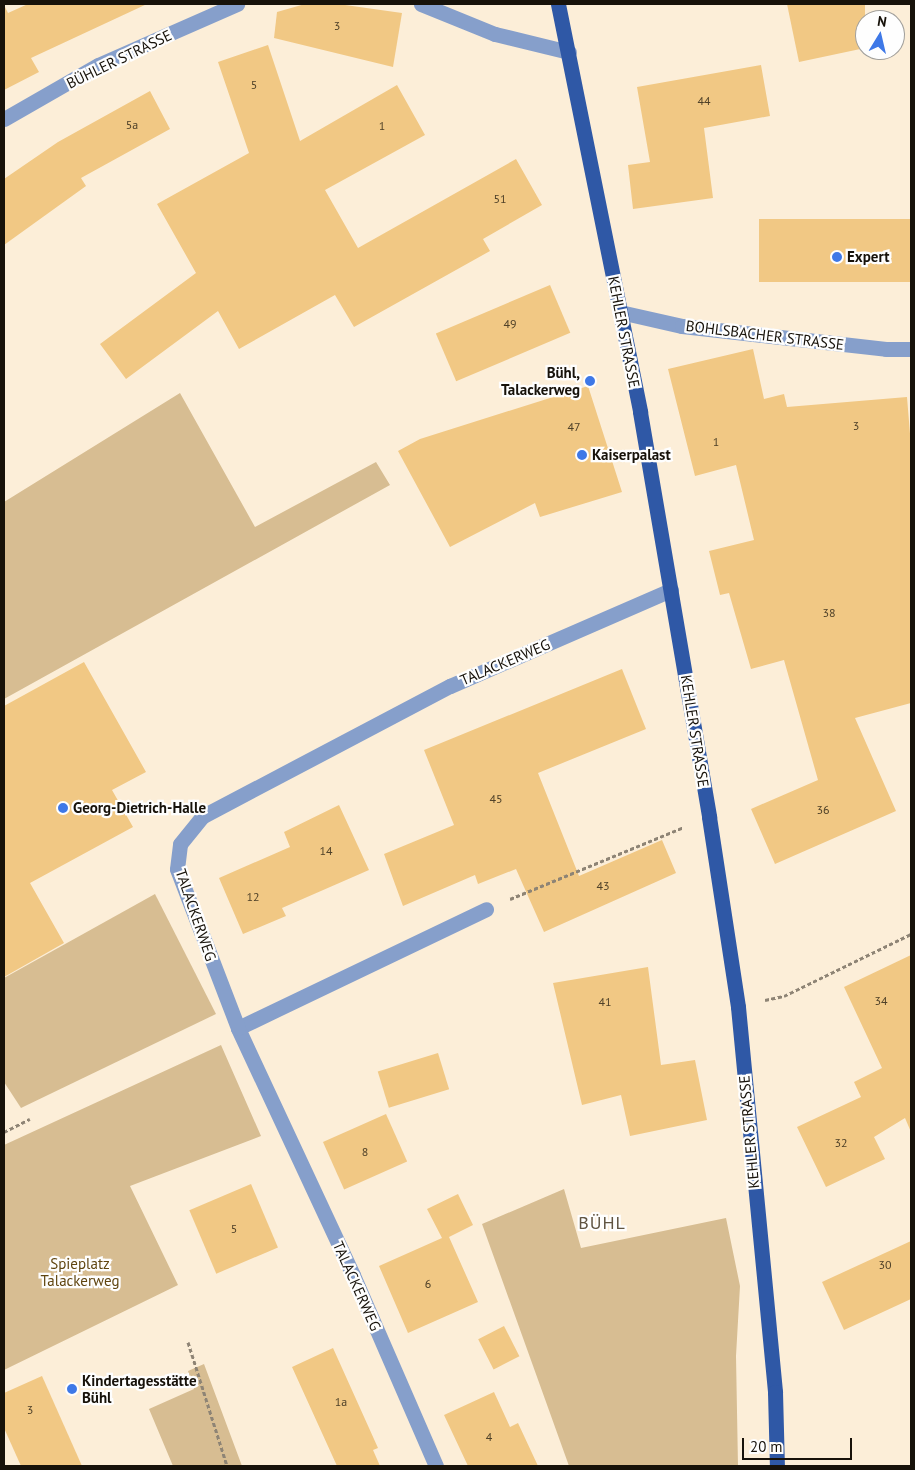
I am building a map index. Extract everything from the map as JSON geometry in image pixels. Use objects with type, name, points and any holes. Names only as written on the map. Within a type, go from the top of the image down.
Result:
[{"type":"main road","name":"KEHLER STRASSE","points":[[558,4],[620,312],[672,590],[738,1007],[775,1392],[777,1466]]},
{"type":"street","name":"BÜHLER STRASSE","points":[[4,119],[98,65],[237,4]]},
{"type":"street","points":[[421,4],[495,34],[569,52]]},
{"type":"street","name":"BOHLSBACHER STRASSE","points":[[620,312],[682,326],[886,349],[911,348]]},
{"type":"street","name":"TALACKERWEG","points":[[436,1466],[353,1275],[238,1028],[177,869],[180,844],[202,816],[450,686],[672,590]]},
{"type":"street","points":[[238,1028],[486,909]]},
{"type":"path","points":[[486,909],[709,817]]},
{"type":"path","points":[[738,1007],[784,996],[911,934]]},
{"type":"path","points":[[4,1132],[30,1119]]},
{"type":"path","points":[[188,1342],[227,1466]]},
{"type":"green space","points":[[180,393],[255,527],[376,462],[390,485],[4,699],[4,502]]},
{"type":"green space","points":[[155,894],[216,1014],[21,1108],[4,1082],[4,978]]},
{"type":"green space","name":"Spieplatz Talackerweg","points":[[221,1045],[261,1136],[130,1186],[178,1285],[4,1370],[4,1145]]},
{"type":"green space","points":[[564,1189],[581,1248],[726,1218],[740,1286],[736,1356],[738,1466],[569,1466],[482,1224]]},
{"type":"green space","points":[[204,1364],[242,1466],[173,1466],[149,1409],[194,1389],[188,1371]]},
{"type":"building","points":[[28,4],[147,4],[31,58],[39,72],[4,90],[4,5],[8,13]]},
{"type":"building","points":[[305,4],[338,4],[402,13],[393,67],[274,38],[277,12]]},
{"type":"building","points":[[787,4],[865,4],[865,10],[855,10],[855,50],[799,62]]},
{"type":"building","points":[[268,45],[300,141],[397,85],[425,135],[325,190],[358,248],[516,159],[542,205],[483,239],[490,251],[354,327],[335,295],[239,349],[218,311],[126,379],[100,344],[196,273],[157,204],[249,153],[218,62]]},
{"type":"building","points":[[761,65],[770,116],[704,128],[713,198],[633,209],[628,165],[650,162],[637,87]]},
{"type":"building","points":[[150,91],[170,129],[81,178],[86,186],[4,245],[4,179],[58,142]]},
{"type":"building","name":"Expert","points":[[759,219],[911,219],[911,282],[759,282]]},
{"type":"building","points":[[550,285],[570,333],[456,381],[436,333]]},
{"type":"building","points":[[753,349],[764,399],[784,394],[787,407],[907,397],[911,446],[911,703],[855,718],[896,811],[775,864],[751,809],[818,780],[784,660],[751,669],[729,593],[720,595],[709,551],[754,540],[736,465],[695,476],[668,369]]},
{"type":"building","points":[[588,386],[622,492],[540,517],[535,503],[450,547],[398,451],[420,439]]},
{"type":"building","name":"Georg-Dietrich-Halle","points":[[84,662],[146,772],[112,790],[133,827],[30,883],[64,943],[4,977],[4,706]]},
{"type":"building","points":[[622,669],[646,729],[538,773],[579,876],[662,840],[676,873],[544,932],[516,869],[478,884],[475,875],[403,906],[384,854],[454,825],[424,750]]},
{"type":"building","points":[[339,805],[369,870],[282,908],[286,916],[243,934],[219,878],[290,847],[284,832]]},
{"type":"building","points":[[911,955],[911,1132],[905,1118],[874,1137],[885,1159],[826,1187],[797,1127],[861,1097],[854,1082],[882,1068],[844,987]]},
{"type":"building","points":[[648,967],[661,1065],[695,1060],[707,1120],[630,1136],[621,1095],[582,1105],[553,983]]},
{"type":"building","points":[[438,1053],[449,1089],[389,1108],[378,1071]]},
{"type":"building","points":[[386,1114],[407,1162],[344,1190],[323,1142]]},
{"type":"building","points":[[251,1184],[278,1248],[216,1274],[189,1210]]},
{"type":"building","points":[[458,1194],[473,1225],[449,1237],[478,1302],[408,1333],[379,1266],[442,1238],[427,1209]]},
{"type":"building","points":[[911,1241],[911,1299],[844,1330],[822,1282]]},
{"type":"building","points":[[504,1326],[519,1356],[494,1369],[478,1339]]},
{"type":"building","points":[[333,1348],[378,1448],[373,1450],[380,1466],[337,1466],[292,1367]]},
{"type":"building","points":[[42,1376],[82,1466],[21,1466],[4,1428],[4,1393]]},
{"type":"building","points":[[494,1392],[510,1427],[518,1423],[538,1466],[468,1466],[444,1415]]},
{"type":"place","name":"Expert","points":[[837,257]]},
{"type":"place","name":"Bühl, Talackerweg","points":[[590,381]]},
{"type":"place","name":"Kaiserpalast","points":[[582,455]]},
{"type":"place","name":"Georg-Dietrich-Halle","points":[[63,808]]},
{"type":"place","name":"Kindertagesstätte Bühl","points":[[72,1389]]},
{"type":"district","name":"BÜHL","points":[[602,1223]]}]
